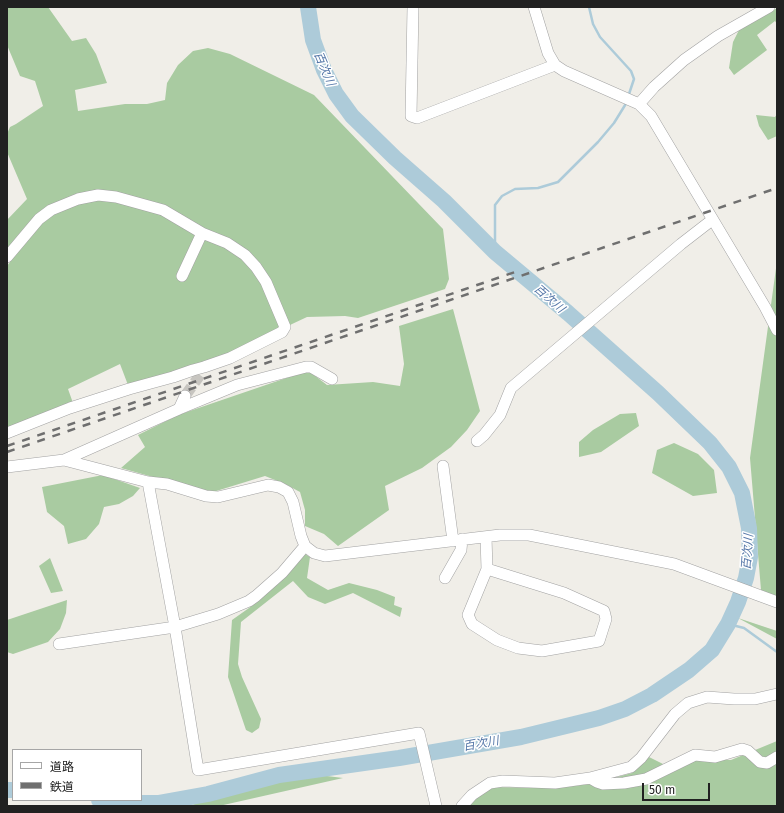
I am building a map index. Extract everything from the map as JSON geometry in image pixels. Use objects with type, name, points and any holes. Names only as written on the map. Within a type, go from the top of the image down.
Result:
[{"type":"street","points":[[413,7],[411,116],[417,118],[555,65]]},
{"type":"street","points":[[534,7],[548,53],[555,65],[564,71],[631,101],[651,116],[777,330]]},
{"type":"street","points":[[631,101],[654,87],[684,60],[718,36],[769,7]]},
{"type":"street","points":[[7,257],[39,219],[51,210],[78,199],[98,195],[116,197],[163,210],[202,233],[227,243],[245,255],[256,267],[266,282],[285,327],[282,332],[202,371],[192,370],[78,406],[7,433]]},
{"type":"street","points":[[477,442],[500,415],[511,388],[681,244],[712,220]]},
{"type":"street","points":[[182,276],[202,233]]},
{"type":"street","points":[[7,468],[64,460],[237,385],[306,367],[311,367],[332,380]]},
{"type":"street","points":[[179,409],[185,396]]},
{"type":"street","points":[[64,460],[148,482],[167,484],[206,496],[218,497],[268,485],[279,487],[288,492],[294,502],[301,536],[305,546],[314,553],[325,556],[500,535],[529,535],[674,564],[777,602]]},
{"type":"street","points":[[443,466],[461,550],[444,578]]},
{"type":"street","points":[[148,482],[175,628],[198,770],[419,733],[428,777],[436,806]]},
{"type":"street","points":[[486,537],[487,569],[468,615],[472,624],[497,640],[518,648],[542,651],[599,641],[606,619],[604,611],[564,593],[487,569]]},
{"type":"street","points":[[59,644],[175,628],[218,614],[249,601],[282,573],[305,546]]},
{"type":"street","points":[[462,806],[472,795],[490,783],[503,781],[555,783],[590,778],[631,767],[641,758],[675,714],[688,703],[707,697],[755,699],[777,694]]},
{"type":"street","points":[[590,778],[603,784],[624,783],[646,779],[695,755],[715,757],[742,749],[748,751],[760,762],[767,763],[777,757]]},
{"type":"green space","points":[[7,7],[48,7],[72,41],[86,38],[96,54],[107,83],[75,90],[78,111],[125,104],[147,104],[165,100],[167,83],[178,65],[193,51],[208,48],[230,54],[314,95],[443,229],[449,279],[445,289],[358,318],[345,316],[307,317],[209,363],[128,385],[120,364],[68,389],[73,403],[7,431],[7,266],[10,262],[7,251],[7,220],[27,199],[7,152],[7,134],[10,127],[43,106],[35,81],[20,76],[7,45]]},
{"type":"green space","points":[[777,8],[777,24],[775,21],[757,35],[767,50],[734,75],[729,68],[733,42],[739,30]]},
{"type":"green space","points":[[777,114],[777,136],[768,140],[759,126],[756,115],[775,117]]},
{"type":"green space","points":[[777,261],[777,605],[761,590],[750,458]]},
{"type":"green space","points":[[453,309],[480,411],[467,430],[451,447],[422,468],[385,486],[389,510],[338,546],[324,534],[305,526],[305,510],[300,492],[265,476],[213,492],[206,492],[121,468],[145,447],[138,435],[178,415],[301,373],[310,372],[327,385],[373,382],[400,386],[404,364],[399,326]]},
{"type":"green space","points":[[636,413],[639,426],[601,452],[579,457],[579,442],[593,430],[620,414]]},
{"type":"green space","points":[[674,443],[698,454],[714,470],[717,493],[693,496],[652,473],[657,450]]},
{"type":"green space","points":[[103,475],[140,488],[133,496],[119,504],[104,507],[99,524],[86,539],[68,544],[64,526],[47,512],[42,487]]},
{"type":"green space","points":[[303,553],[310,557],[307,578],[328,590],[349,583],[377,590],[395,597],[394,605],[402,608],[400,617],[353,593],[325,604],[308,597],[293,581],[241,622],[238,664],[242,677],[261,719],[259,728],[252,733],[246,730],[228,677],[232,620],[249,608],[282,580]]},
{"type":"green space","points":[[50,558],[63,591],[51,593],[39,566]]},
{"type":"green space","points":[[67,600],[66,613],[60,629],[48,642],[13,654],[7,652],[7,620]]},
{"type":"green space","points":[[738,618],[777,631],[777,639]]},
{"type":"green space","points":[[777,741],[777,806],[465,806],[490,787],[555,788],[590,784],[632,773],[649,757],[673,769],[695,759],[731,760]]},
{"type":"green space","points":[[311,774],[343,778],[219,806],[189,806],[233,791]]},
{"type":"waterway","name":"百次川","points":[[111,801],[158,803],[208,794],[279,775],[399,758],[521,737],[599,718],[625,709],[652,695],[689,670],[712,650],[728,624],[738,602],[746,578],[750,557],[749,528],[742,493],[729,467],[710,443],[658,393],[568,313],[495,252],[444,201],[395,158],[352,116],[336,94],[324,70],[313,40],[308,7]]},
{"type":"waterway","points":[[589,7],[593,24],[600,37],[631,71],[634,79],[628,97]]},
{"type":"waterway","points":[[495,252],[495,205],[502,196],[515,189],[538,188],[558,182],[598,142],[614,123],[627,102]]},
{"type":"waterway","points":[[728,624],[744,628],[777,652]]},
{"type":"waterway","name":"百次川","points":[[7,790],[12,790]]},
{"type":"tunnel","points":[[185,396],[200,375]]},
{"type":"railway","points":[[7,452],[777,188]]},
{"type":"railway","points":[[7,446],[518,271]]}]
